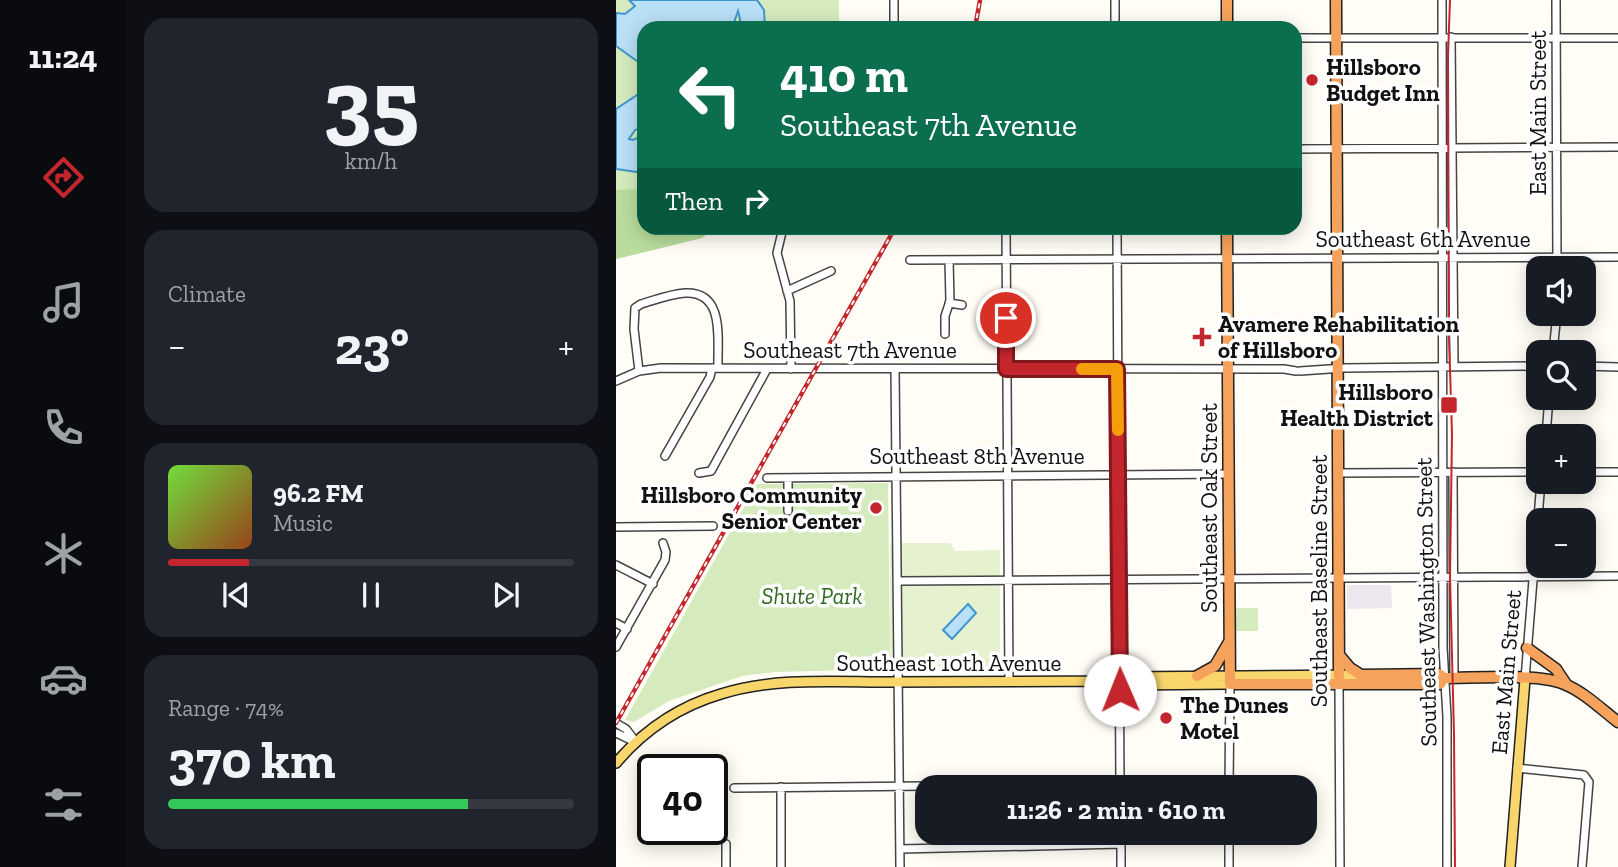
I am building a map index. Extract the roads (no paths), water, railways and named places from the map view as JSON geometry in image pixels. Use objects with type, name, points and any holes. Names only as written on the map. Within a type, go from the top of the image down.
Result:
[{"type":"highway","points":[[1227,0],[1227,21]]},
{"type":"highway","name":"Southeast Baseline Street","points":[[1336,0],[1339,680]]},
{"type":"highway","name":"Southeast Oak Street","points":[[1227,235],[1230,680]]},
{"type":"highway","points":[[1197,676],[1209,671],[1219,662],[1229,641]]},
{"type":"highway","points":[[1527,648],[1556,669],[1567,685],[1618,722]]},
{"type":"highway","points":[[1339,654],[1345,663],[1361,675]]},
{"type":"highway","name":"Southeast 10th Avenue","points":[[1361,675],[1439,674],[1449,678],[1549,680],[1567,685]]},
{"type":"highway","name":"Southeast 10th Avenue","points":[[1230,680],[1440,684],[1449,678]]},
{"type":"main road","name":"Southeast 10th Avenue","points":[[1339,680],[1361,675]]},
{"type":"main road","name":"Southeast 10th Avenue","points":[[616,763],[636,742],[671,716],[703,700],[738,689],[779,684],[1119,681],[1127,677],[1197,676],[1230,680]]},
{"type":"main road","name":"East Main Street","points":[[1510,867],[1525,679]]},
{"type":"main road","name":"Southeast 10th Avenue","points":[[1119,681],[1126,685],[1230,680]]},
{"type":"street","points":[[894,0],[894,21]]},
{"type":"street","points":[[1115,0],[1115,21]]},
{"type":"street","name":"Southeast Washington Street","points":[[1442,0],[1447,37],[1452,149],[1443,367],[1449,577]]},
{"type":"street","name":"East Main Street","points":[[1556,0],[1557,256]]},
{"type":"street","name":"Southeast Washington Street","points":[[1447,37],[1443,149],[1454,367]]},
{"type":"street","points":[[1302,38],[1618,38]]},
{"type":"street","points":[[1302,149],[1618,148]]},
{"type":"street","points":[[781,235],[777,253],[792,318],[791,369]]},
{"type":"street","points":[[1006,235],[1009,682]]},
{"type":"street","points":[[1116,235],[1120,775]]},
{"type":"street","name":"Southeast 6th Avenue","points":[[1596,257],[1618,257]]},
{"type":"street","name":"Southeast 6th Avenue","points":[[910,260],[1526,258]]},
{"type":"street","points":[[945,334],[944,319],[949,303],[949,260]]},
{"type":"street","points":[[787,291],[831,271]]},
{"type":"street","points":[[639,371],[634,329],[635,308],[641,304],[687,293],[705,299],[715,312],[715,368],[665,456]]},
{"type":"street","points":[[949,303],[962,305]]},
{"type":"street","name":"Southeast 7th Avenue","points":[[616,381],[639,371],[661,368],[1298,371],[1338,368],[1526,366]]},
{"type":"street","points":[[1596,366],[1618,367]]},
{"type":"street","points":[[699,473],[711,471],[767,369]]},
{"type":"street","points":[[895,369],[900,867]]},
{"type":"street","name":"Southeast Washington Street","points":[[1447,867],[1449,577],[1453,472]]},
{"type":"street","points":[[1338,473],[1526,472]]},
{"type":"street","points":[[1596,472],[1618,472]]},
{"type":"street","name":"Southeast 8th Avenue","points":[[767,478],[1229,474]]},
{"type":"street","points":[[788,478],[788,511]]},
{"type":"street","points":[[616,527],[713,526]]},
{"type":"street","points":[[616,647],[665,560],[663,543]]},
{"type":"street","points":[[616,565],[653,584]]},
{"type":"street","points":[[899,581],[1526,576]]},
{"type":"street","points":[[1596,576],[1618,576]]},
{"type":"street","name":"East Main Street","points":[[1525,679],[1533,578]]},
{"type":"street","points":[[616,623],[627,629]]},
{"type":"street","name":"Southeast Oak Street","points":[[1229,775],[1230,680]]},
{"type":"street","name":"Southeast Baseline Street","points":[[1339,680],[1340,867]]},
{"type":"street","points":[[616,723],[626,729],[636,742]]},
{"type":"street","points":[[616,733],[636,742]]},
{"type":"street","points":[[1517,768],[1587,777],[1589,782],[1582,867]]},
{"type":"street","points":[[734,788],[915,786]]},
{"type":"street","points":[[781,787],[781,867]]},
{"type":"street","points":[[726,845],[726,867]]},
{"type":"street","points":[[900,849],[1121,845],[1121,867]]},
{"type":"street","points":[[1229,845],[1229,867]]},
{"type":"water","points":[[629,0],[757,0],[764,10],[765,21],[740,21],[738,11],[734,21],[637,21],[637,61],[616,46],[616,13],[625,14],[635,6]]},
{"type":"water","points":[[637,95],[637,129],[629,139],[637,138],[637,172],[616,169],[616,109]]},
{"type":"water","points":[[968,604],[976,613],[952,639],[943,630]]},
{"type":"tram line","points":[[1450,0],[1450,577],[1455,867]]},
{"type":"railway","points":[[976,21],[980,0]]},
{"type":"railway","points":[[616,723],[891,235]]},
{"type":"place","name":"Hillsboro Budget Inn","points":[[1312,80]]},
{"type":"place","name":"Avamere Rehabilitation of Hillsboro","points":[[1202,337]]},
{"type":"place","name":"Hillsboro Health District","points":[[1449,405]]},
{"type":"place","name":"Hillsboro Community Senior Center","points":[[876,508]]},
{"type":"place","name":"The Dunes Motel","points":[[1166,718]]},
{"type":"park label","name":"Shute Park","points":[[812,596]]}]
